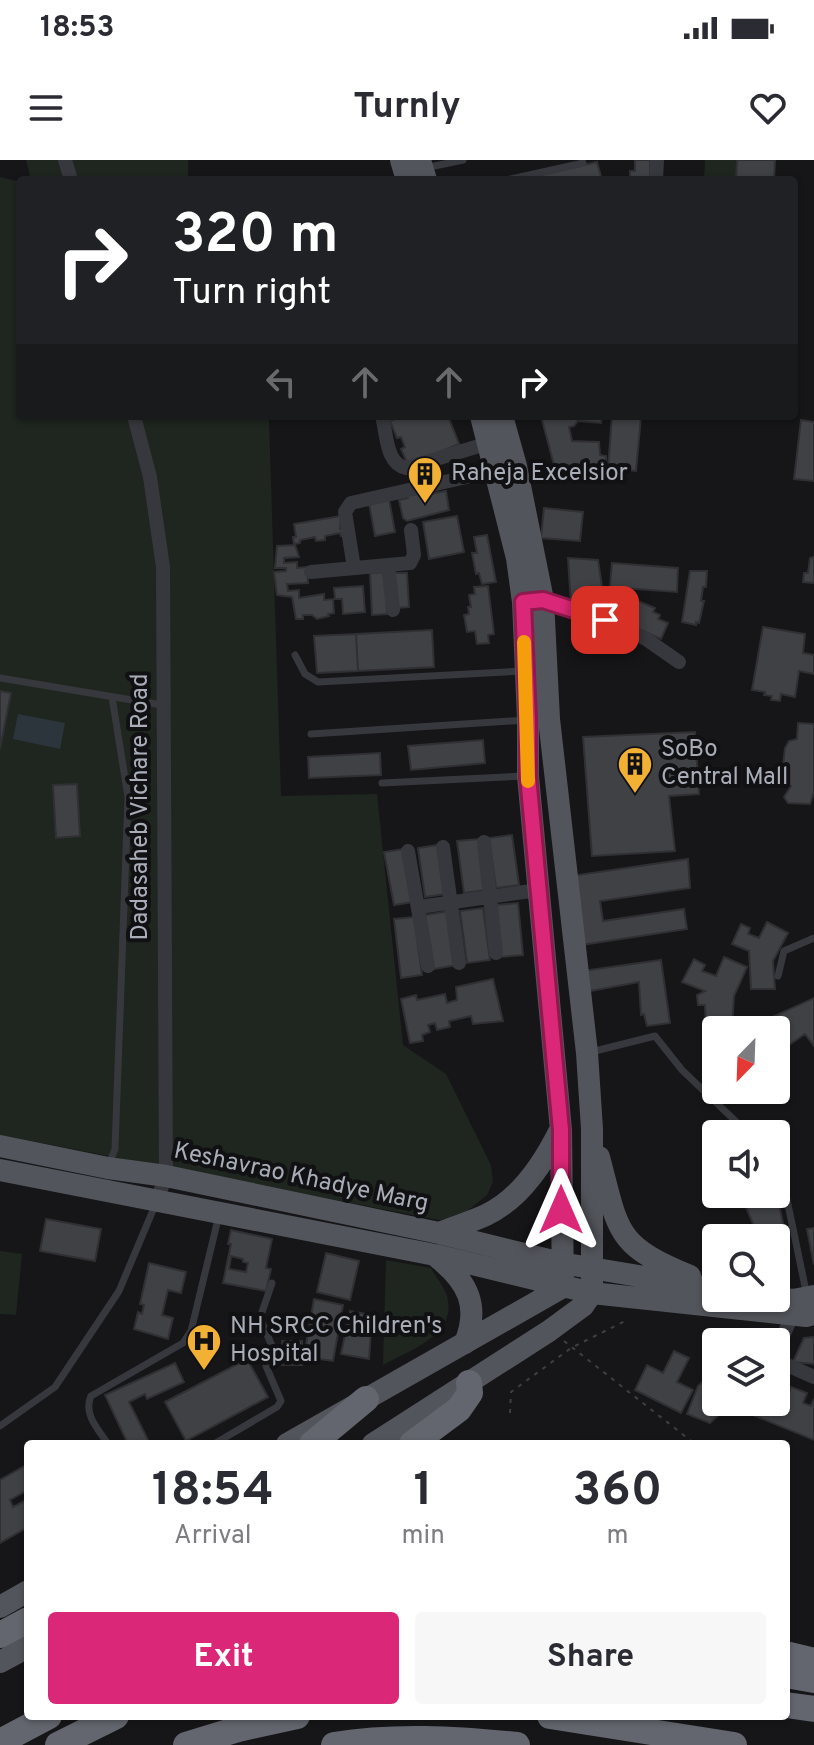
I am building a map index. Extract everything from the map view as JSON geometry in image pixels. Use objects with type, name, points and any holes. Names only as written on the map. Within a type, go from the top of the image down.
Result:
[{"type":"highway","points":[[417,1440],[459,1409],[470,1393],[469,1383]]},
{"type":"highway","points":[[317,1440],[366,1399]]},
{"type":"highway","points":[[0,1635],[24,1622]]},
{"type":"highway","points":[[790,1655],[814,1661]]},
{"type":"highway","points":[[790,1676],[814,1680]]},
{"type":"highway","points":[[790,1706],[814,1709]]},
{"type":"highway","points":[[0,1742],[41,1720]]},
{"type":"highway","points":[[58,1745],[108,1720]]},
{"type":"highway","points":[[186,1745],[279,1720]]},
{"type":"highway","points":[[575,1720],[734,1745]]},
{"type":"highway","points":[[334,1745],[408,1738],[517,1745]]},
{"type":"main road","points":[[401,160],[419,172]]},
{"type":"main road","points":[[482,420],[489,443],[506,468]]},
{"type":"main road","points":[[379,1440],[549,1331],[583,1306],[592,1293],[592,1129],[587,1053],[573,929],[539,720],[533,601],[506,468],[502,420]]},
{"type":"main road","points":[[294,1440],[563,1287],[561,1130],[528,776],[539,720],[525,671],[533,601]]},
{"type":"main road","points":[[542,932],[573,929]]},
{"type":"main road","points":[[592,1129],[619,1227],[631,1246],[652,1260],[702,1282]]},
{"type":"main road","points":[[465,1343],[472,1325],[471,1305],[465,1287],[437,1244],[511,1197],[545,1159],[561,1130]]},
{"type":"main road","name":"Keshavrao Khadye Marg","points":[[0,1146],[108,1168],[166,1176],[437,1244],[563,1287],[592,1293],[807,1306]]},
{"type":"main road","name":"Keshavrao Khadye Marg","points":[[0,1170],[220,1212],[702,1286]]},
{"type":"main road","points":[[0,1607],[24,1593]]},
{"type":"main road","points":[[0,1662],[24,1649]]},
{"type":"street","name":"Dadasaheb Vichare Road","points":[[135,420],[150,477],[163,567],[166,1176],[157,1200]]},
{"type":"street","points":[[383,420],[392,460],[397,467],[406,468],[489,443]]},
{"type":"street","points":[[354,568],[345,512],[351,503],[506,468]]},
{"type":"street","points":[[311,572],[412,561],[411,530]]},
{"type":"street","points":[[388,565],[393,610]]},
{"type":"street","points":[[533,601],[605,620],[646,639],[679,662]]},
{"type":"street","points":[[484,842],[496,953]]},
{"type":"street","points":[[443,847],[459,963]]},
{"type":"street","points":[[408,851],[428,966]]},
{"type":"street","points":[[419,907],[538,890]]},
{"type":"street","points":[[790,1331],[807,1306]]},
{"type":"street","points":[[790,1366],[814,1377]]},
{"type":"lane","points":[[419,172],[463,160]]},
{"type":"lane","points":[[524,176],[583,163]]},
{"type":"lane","points":[[295,655],[305,674],[318,682],[525,671]]},
{"type":"lane","points":[[0,678],[162,705]]},
{"type":"lane","points":[[98,1189],[115,1149],[128,797],[112,697]]},
{"type":"lane","points":[[311,734],[539,720]]},
{"type":"lane","points":[[382,783],[528,776]]},
{"type":"lane","points":[[778,976],[784,951],[814,938]]},
{"type":"lane","points":[[587,1053],[655,1036],[682,1070],[734,1120]]},
{"type":"lane","points":[[0,1426],[55,1387],[119,1291],[157,1200]]},
{"type":"lane","points":[[788,1208],[807,1306]]},
{"type":"lane","points":[[105,1440],[89,1414],[87,1404],[91,1396],[183,1343],[191,1331],[220,1212]]},
{"type":"lane","points":[[221,1440],[277,1407],[281,1401],[266,1366],[272,1346],[260,1318],[272,1283]]},
{"type":"path","points":[[510,1413],[511,1392],[571,1348],[627,1320]]},
{"type":"path","points":[[571,1348],[690,1440]]},
{"type":"shaded area","points":[[26,160],[188,160],[188,176],[30,176]]},
{"type":"shaded area","points":[[705,160],[737,160],[736,176],[704,176]]},
{"type":"shaded area","points":[[0,177],[16,181],[16,420],[269,420],[281,796],[377,794],[403,1045],[446,1074],[491,1165],[493,1182],[487,1195],[460,1217],[439,1220],[0,1135]]},
{"type":"shaded area","points":[[18,714],[65,723],[60,749],[13,739]]},
{"type":"shaded area","points":[[0,1251],[22,1254],[16,1315],[0,1314]]},
{"type":"shaded area","points":[[386,1260],[431,1268],[446,1293],[449,1310],[439,1331],[429,1340],[383,1365]]},
{"type":"building","points":[[635,160],[650,160],[650,176],[630,176],[630,171],[635,171]]},
{"type":"building","points":[[737,160],[775,160],[774,176],[736,176]]},
{"type":"building","points":[[597,162],[601,176],[537,176]]},
{"type":"building","points":[[450,420],[459,444],[408,465],[401,449],[405,447],[401,437],[397,438],[390,421]]},
{"type":"building","points":[[542,420],[601,420],[601,423],[578,421],[569,427],[572,441],[599,442],[600,455],[606,456],[606,466],[554,465]]},
{"type":"building","points":[[612,420],[641,420],[636,471],[608,468]]},
{"type":"building","points":[[801,420],[814,422],[814,481],[794,479]]},
{"type":"building","name":"Raheja Excelsior","points":[[446,491],[449,510],[407,521],[403,518],[399,500],[408,498],[408,495]]},
{"type":"building","points":[[389,499],[395,532],[375,536],[369,503]]},
{"type":"building","points":[[544,508],[583,512],[580,541],[541,538]]},
{"type":"building","points":[[341,516],[340,529],[344,528],[346,535],[325,536],[325,540],[316,541],[315,537],[294,544],[294,524]]},
{"type":"building","points":[[457,516],[464,552],[429,559],[423,522]]},
{"type":"building","points":[[487,535],[496,582],[482,584],[479,573],[476,574],[472,553],[477,553],[474,537]]},
{"type":"building","points":[[295,545],[299,557],[284,558],[284,563],[297,562],[297,568],[307,567],[308,583],[287,584],[288,591],[299,590],[299,598],[324,594],[324,600],[333,599],[334,613],[329,616],[317,619],[312,615],[303,615],[303,619],[296,619],[292,597],[277,595],[274,572],[286,571],[286,568],[275,568],[277,546]]},
{"type":"building","points":[[814,557],[814,583],[803,582],[810,558]]},
{"type":"building","points":[[568,558],[598,560],[604,600],[598,611],[571,604]]},
{"type":"building","points":[[612,563],[678,568],[677,592],[610,587]]},
{"type":"building","points":[[690,571],[707,571],[701,601],[704,601],[696,625],[682,622]]},
{"type":"building","points":[[385,572],[387,614],[372,615],[370,573]]},
{"type":"building","points":[[394,573],[407,573],[409,607],[397,608]]},
{"type":"building","points":[[363,586],[365,612],[343,614],[342,599],[335,599],[334,588]]},
{"type":"building","points":[[488,586],[494,634],[488,635],[489,643],[477,644],[475,631],[467,632],[464,615],[469,614],[469,595],[475,594],[474,587]]},
{"type":"building","points":[[619,598],[636,606],[638,601],[655,608],[653,612],[660,615],[658,619],[668,623],[661,639],[611,617]]},
{"type":"building","points":[[763,627],[805,634],[803,653],[814,655],[814,674],[799,671],[795,697],[781,694],[780,701],[771,700],[772,696],[764,695],[765,692],[752,690]]},
{"type":"building","points":[[432,630],[434,667],[358,671],[356,634]]},
{"type":"building","points":[[356,634],[358,671],[317,673],[314,636]]},
{"type":"building","points":[[0,691],[11,693],[0,749]]},
{"type":"building","points":[[798,723],[814,724],[814,792],[810,804],[788,803],[784,797],[791,786],[784,783],[782,774],[785,748],[789,741],[797,739]]},
{"type":"building","name":"SoBo Central Mall","points":[[695,732],[699,794],[669,796],[675,851],[592,856],[583,737]]},
{"type":"building","points":[[483,740],[485,763],[411,770],[408,746]]},
{"type":"building","points":[[380,753],[381,775],[309,778],[308,757]]},
{"type":"building","points":[[77,784],[80,836],[56,838],[53,785]]},
{"type":"building","points":[[512,835],[519,885],[496,888],[489,838]]},
{"type":"building","points":[[479,839],[486,890],[464,893],[457,841]]},
{"type":"building","points":[[438,845],[446,894],[425,897],[418,848]]},
{"type":"building","points":[[404,849],[414,902],[394,905],[384,852]]},
{"type":"building","points":[[688,859],[690,888],[600,901],[603,921],[684,909],[687,929],[581,945],[571,876]]},
{"type":"building","points":[[518,903],[523,955],[500,957],[496,905]]},
{"type":"building","points":[[483,908],[490,960],[467,963],[460,911]]},
{"type":"building","points":[[449,911],[457,965],[434,969],[425,915]]},
{"type":"building","points":[[414,917],[422,975],[401,978],[394,919]]},
{"type":"building","points":[[767,922],[788,933],[773,961],[775,989],[751,989],[749,951],[732,944],[741,924],[750,928],[748,934],[759,938]]},
{"type":"building","points":[[724,957],[747,967],[734,996],[733,1016],[705,1016],[705,1005],[698,1005],[697,995],[705,991],[682,982],[694,959],[705,965],[702,971],[716,976]]},
{"type":"building","points":[[661,960],[670,1023],[647,1026],[644,1014],[641,1015],[639,982],[585,992],[582,971]]},
{"type":"building","points":[[493,979],[503,1021],[473,1024],[471,1016],[449,1021],[450,1027],[437,1030],[435,1023],[428,1025],[430,1032],[422,1035],[423,1041],[410,1043],[401,999],[416,995],[417,1000],[445,994],[447,1003],[457,1000],[456,987]]},
{"type":"building","points":[[814,998],[814,1046],[805,1034],[790,1044],[790,1016],[775,1016]]},
{"type":"building","points":[[746,1208],[780,1208],[783,1224],[753,1224]]},
{"type":"building","points":[[46,1219],[101,1229],[95,1261],[40,1251]]},
{"type":"building","points":[[814,1228],[814,1265],[807,1229]]},
{"type":"building","points":[[231,1230],[272,1239],[266,1268],[271,1269],[266,1291],[223,1283],[231,1244],[228,1244]],"holes":[[[231,1256],[248,1263],[246,1272],[229,1269]]]},
{"type":"building","points":[[326,1253],[359,1261],[350,1300],[317,1292]]},
{"type":"building","points":[[149,1263],[186,1272],[181,1293],[168,1290],[162,1315],[173,1318],[168,1339],[134,1329],[138,1312],[142,1314],[144,1305],[140,1304]]},
{"type":"building","points":[[314,1299],[343,1305],[333,1361],[304,1357]]},
{"type":"building","points":[[350,1311],[372,1315],[369,1359],[341,1354]]},
{"type":"building","points":[[814,1337],[814,1364],[793,1362],[804,1338]]},
{"type":"building","points":[[282,1341],[302,1341],[302,1365],[282,1365]]},
{"type":"building","points":[[674,1351],[689,1358],[677,1382],[693,1390],[681,1413],[635,1390],[647,1365],[663,1373]]},
{"type":"building","points":[[247,1359],[268,1397],[188,1440],[165,1402]]},
{"type":"building","points":[[175,1363],[184,1382],[147,1399],[145,1394],[129,1402],[148,1440],[126,1440],[105,1395]]},
{"type":"building","points":[[702,1382],[702,1416],[718,1416],[710,1423],[687,1414]]},
{"type":"building","points":[[791,1387],[807,1393],[803,1403],[811,1406],[814,1399],[814,1440],[755,1416],[790,1416]]},
{"type":"building","points":[[24,1466],[24,1492],[10,1500],[13,1507],[24,1501],[24,1529],[0,1543],[0,1480]]},
{"type":"slow traffic","points":[[524,642],[528,781]]},
{"type":"place","name":"Raheja Excelsior","points":[[425,505]]},
{"type":"place","name":"SoBo Central Mall","points":[[635,795]]},
{"type":"place","name":"NH SRCC Children's Hospital","points":[[204,1372]]},
{"type":"route","points":[[561,1210],[561,1130],[528,776],[523,602],[543,600],[605,620]]}]
